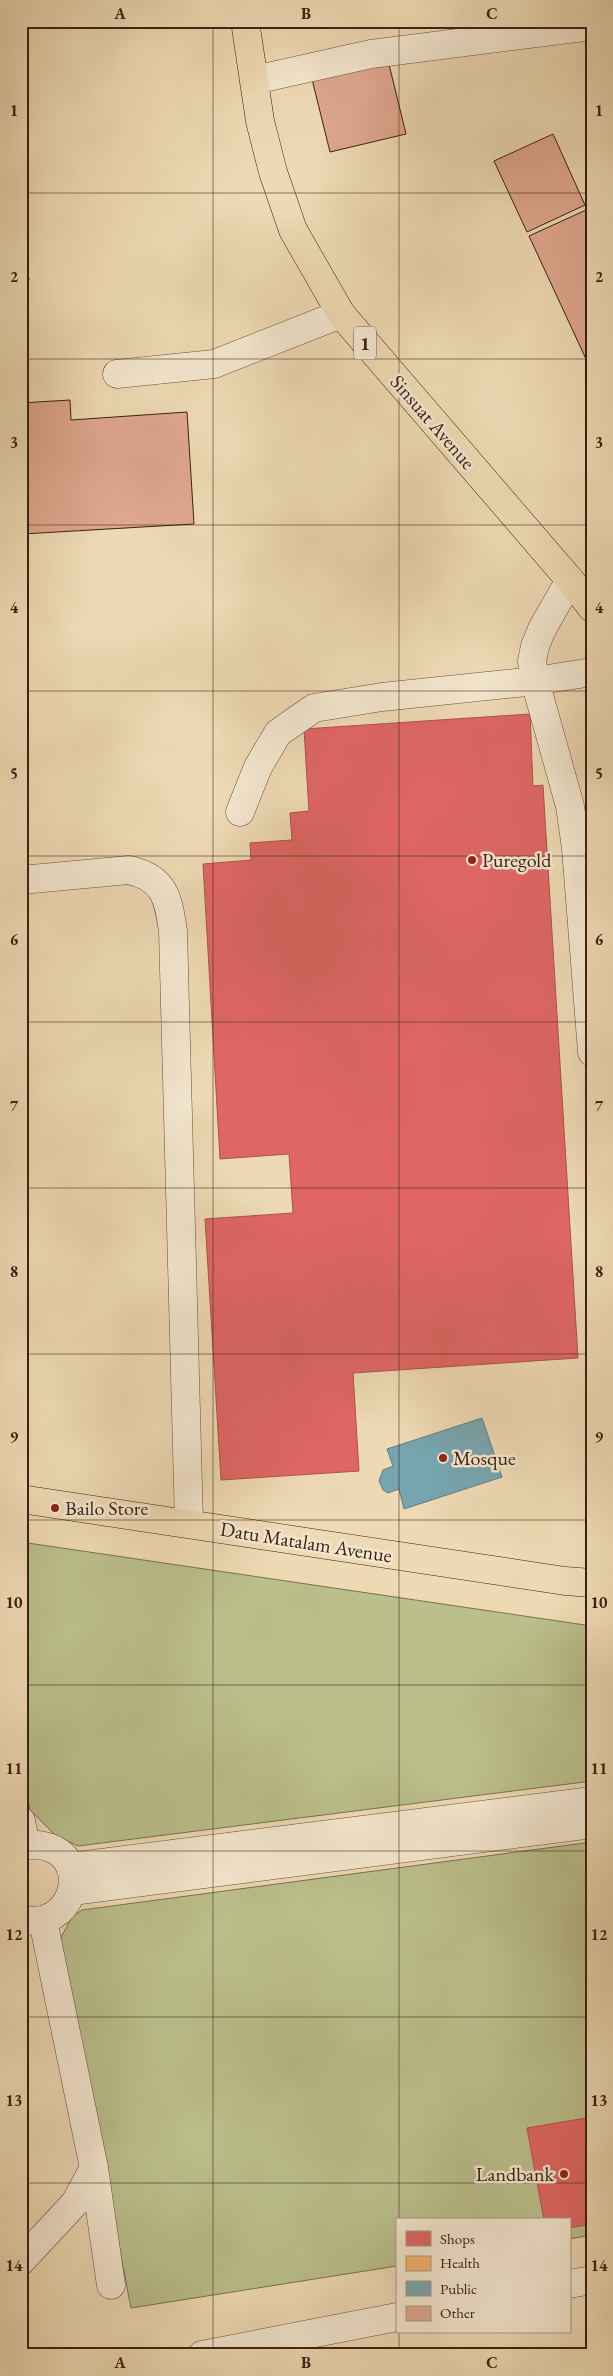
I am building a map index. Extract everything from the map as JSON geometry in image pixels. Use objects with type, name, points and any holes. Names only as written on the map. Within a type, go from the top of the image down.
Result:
[{"type":"main road","name":"Sinsuat Avenue","points":[[245,21],[262,130],[273,172],[293,230],[341,314],[592,608]]},
{"type":"main road","name":"Datu Matalam Avenue","points":[[21,1499],[189,1523],[400,1558],[565,1581],[592,1583]]},
{"type":"street","points":[[254,80],[371,54],[592,26]]},
{"type":"street","points":[[117,374],[214,364],[341,314]]},
{"type":"street","points":[[570,580],[542,629],[535,646],[532,661],[535,681],[570,806],[576,848],[592,1052]]},
{"type":"street","points":[[240,812],[258,767],[278,733],[314,708],[382,697],[535,681],[592,672]]},
{"type":"street","points":[[21,880],[129,870],[145,873],[154,879],[168,903],[173,931],[189,1523]]},
{"type":"street","points":[[71,1879],[592,1801]]},
{"type":"street","points":[[71,1879],[592,1824]]},
{"type":"street","points":[[23,1838],[52,1849],[63,1856],[71,1879],[67,1904],[56,1915],[32,1920],[94,2168],[111,2285]]},
{"type":"street","points":[[21,2261],[75,2203],[94,2168]]},
{"type":"street","points":[[570,2284],[592,2280]]},
{"type":"street","points":[[202,2355],[396,2317]]},
{"type":"green space","points":[[21,1542],[592,1626],[592,1781],[78,1846],[55,1835],[30,1810],[21,1764]]},
{"type":"green space","points":[[592,1842],[592,2235],[570,2239],[570,2218],[396,2218],[396,2266],[131,2308],[60,1939],[72,1917],[82,1910]]},
{"type":"building: Shops","points":[[530,714],[533,786],[543,785],[578,1358],[353,1373],[359,1471],[221,1480],[205,1219],[293,1213],[289,1154],[220,1159],[203,864],[251,860],[250,843],[292,840],[290,813],[309,811],[304,729]]},
{"type":"building: Shops","name":"Landbank","points":[[592,2117],[592,2224],[570,2228],[570,2218],[544,2218],[527,2128]]},
{"type":"building: Health","points":[[21,271],[30,279],[21,289]]},
{"type":"building: Public","name":"Mosque","points":[[482,1418],[502,1477],[404,1509],[399,1489],[388,1493],[383,1490],[379,1481],[383,1470],[393,1466],[387,1449]]},
{"type":"building: Other","points":[[386,52],[406,134],[330,152],[310,71]]},
{"type":"building: Other","points":[[553,134],[585,205],[527,232],[494,161]]},
{"type":"building: Other","points":[[586,210],[592,221],[592,356],[586,359],[529,236]]},
{"type":"building: Other","points":[[70,400],[71,420],[187,412],[194,524],[22,534],[21,403]]},
{"type":"place","name":"Puregold","points":[[472,860]]},
{"type":"place","name":"Mosque","points":[[443,1458]]},
{"type":"place","name":"Bailo Store","points":[[55,1508]]},
{"type":"place","name":"Landbank","points":[[564,2174]]}]
